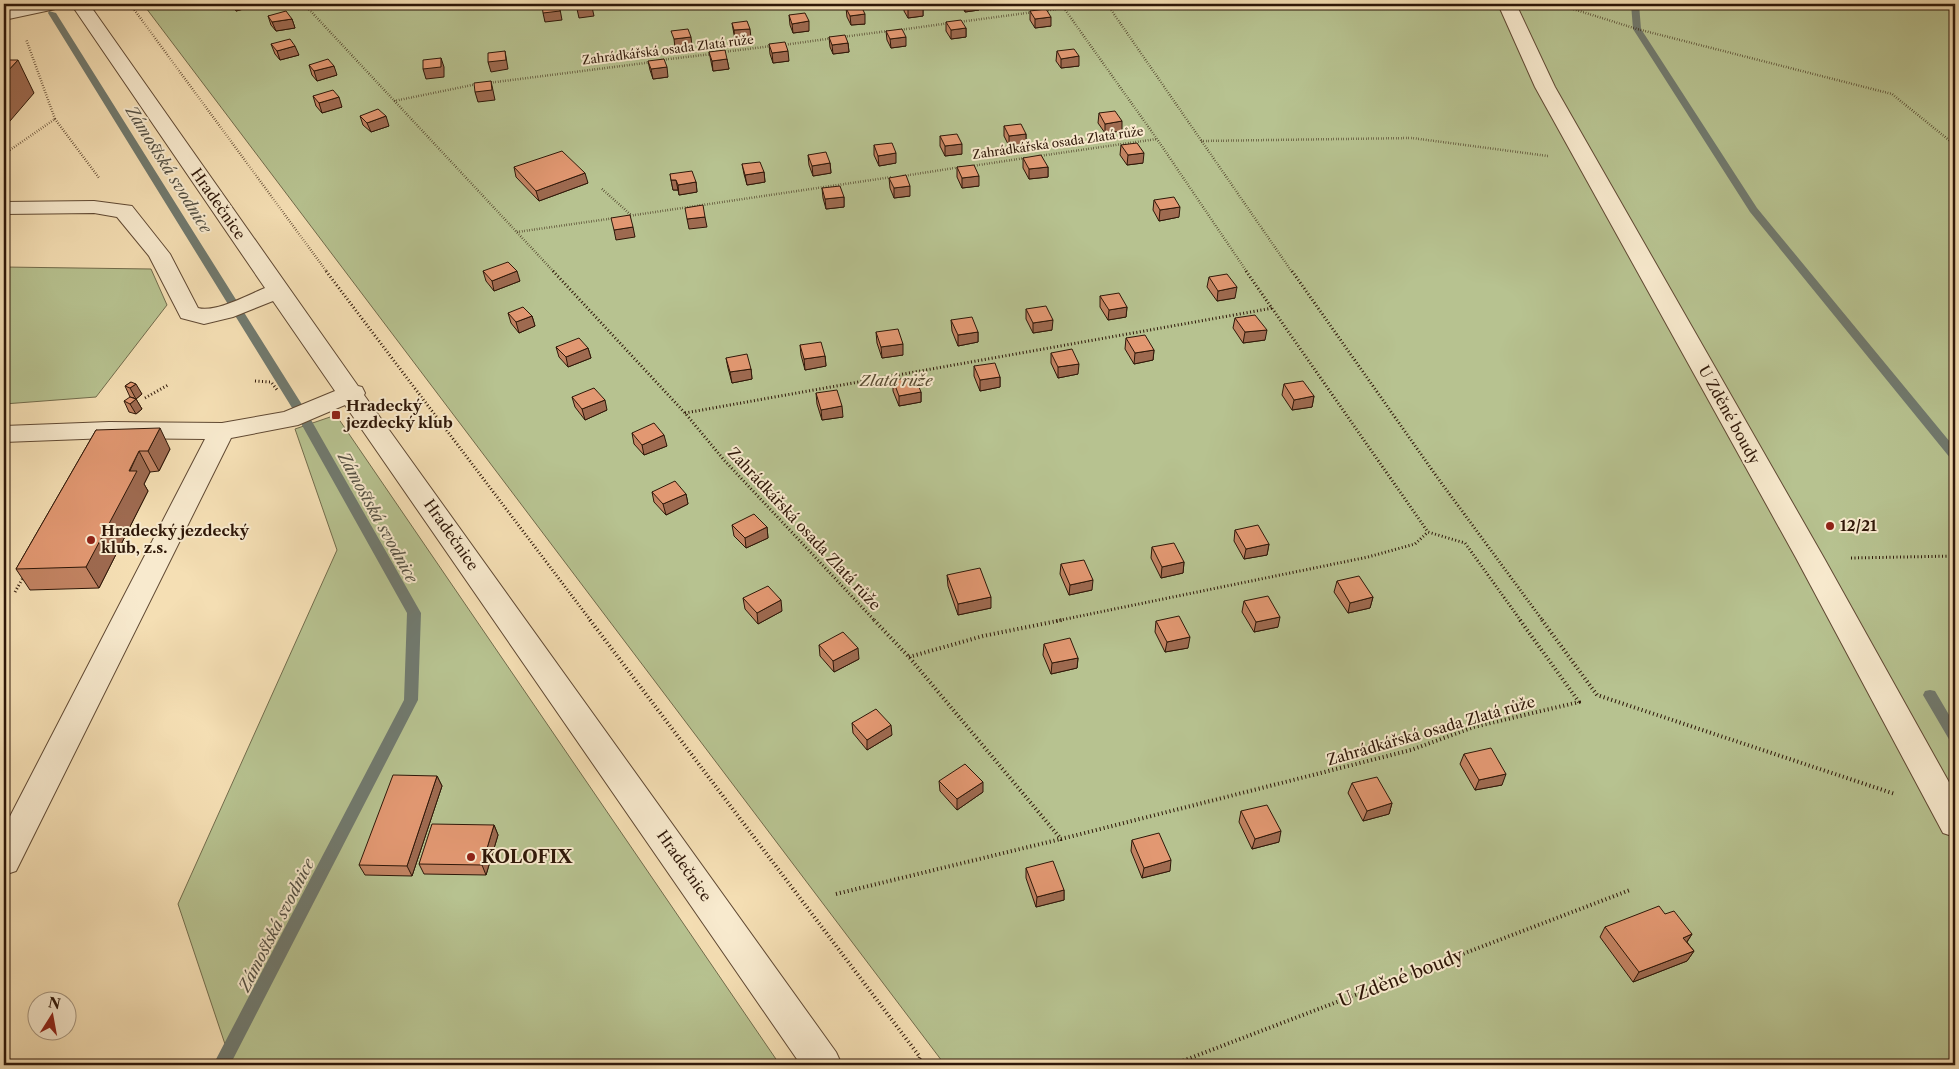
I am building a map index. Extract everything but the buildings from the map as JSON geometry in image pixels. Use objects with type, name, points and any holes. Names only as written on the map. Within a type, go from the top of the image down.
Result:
[{"type":"street","points":[[10,14],[54,4]]},
{"type":"street","name":"Hradečnice","points":[[80,4],[278,291],[353,394],[823,1065]]},
{"type":"street","name":"U Zděné boudy","points":[[1507,4],[1545,87],[1586,162],[1810,558],[1952,818]]},
{"type":"street","points":[[4,208],[94,207],[124,211],[159,254],[189,313],[204,317],[225,312],[278,291]]},
{"type":"street","points":[[4,434],[109,430],[222,431],[288,419],[353,394]]},
{"type":"street","points":[[4,861],[222,431]]},
{"type":"path","points":[[124,4],[131,4],[308,247],[920,1057],[916,1065]]},
{"type":"path","name":"Zahrádkářská osada Zlatá růže","points":[[304,4],[685,413],[724,460],[910,658],[1061,839]]},
{"type":"path","name":"Zahrádkářská osada Zlatá růže","points":[[836,894],[1411,750],[1474,727],[1580,702],[1465,543],[1428,532],[1213,224],[1157,139],[1061,4]]},
{"type":"path","points":[[1107,4],[1200,141],[1438,477],[1597,695],[1952,818]]},
{"type":"path","points":[[1557,4],[1636,28],[1892,94],[1955,145]]},
{"type":"path","name":"Zahrádkářská osada Zlatá růže","points":[[394,101],[484,84],[1064,8]]},
{"type":"path","points":[[10,14],[55,119],[124,211]]},
{"type":"path","points":[[4,158],[10,150],[55,119]]},
{"type":"path","points":[[1200,141],[1412,138],[1586,162]]},
{"type":"path","name":"Zahrádkářská osada Zlatá růže","points":[[1039,156],[1157,139]]},
{"type":"path","name":"Zahrádkářská osada Zlatá růže","points":[[517,232],[1029,158]]},
{"type":"path","points":[[602,189],[631,215]]},
{"type":"path","points":[[685,413],[1273,308]]},
{"type":"path","points":[[910,658],[983,636],[1368,557],[1416,544],[1428,532]]},
{"type":"path","points":[[1810,558],[1955,556]]},
{"type":"path","points":[[15,592],[25,575]]},
{"type":"path","name":"U Zděné boudy","points":[[1172,1065],[1630,890]]},
{"type":"green space","name":"Zlatá růže","points":[[143,4],[1955,4],[1955,1065],[945,1065]]},
{"type":"green space","points":[[4,267],[151,269],[167,305],[96,397],[4,404]]},
{"type":"green space","points":[[336,415],[780,1065],[232,1065],[178,904],[337,550],[295,429]]},
{"type":"waterway","points":[[1635,4],[1637,29],[1753,210],[1955,456]]},
{"type":"waterway","name":"Zámostská svodnice","points":[[52,13],[300,411],[414,613],[411,700],[221,1065]]},
{"type":"waterway","points":[[1930,695],[1955,737]]},
{"type":"place","name":"Hradecký jezdecký klub","points":[[336,415]]},
{"type":"place","name":"12/21","points":[[1830,526]]},
{"type":"place","name":"Hradecký jezdecký klub, z.s.","points":[[91,540]]},
{"type":"place","name":"KOLOFIX","points":[[471,857]]}]
